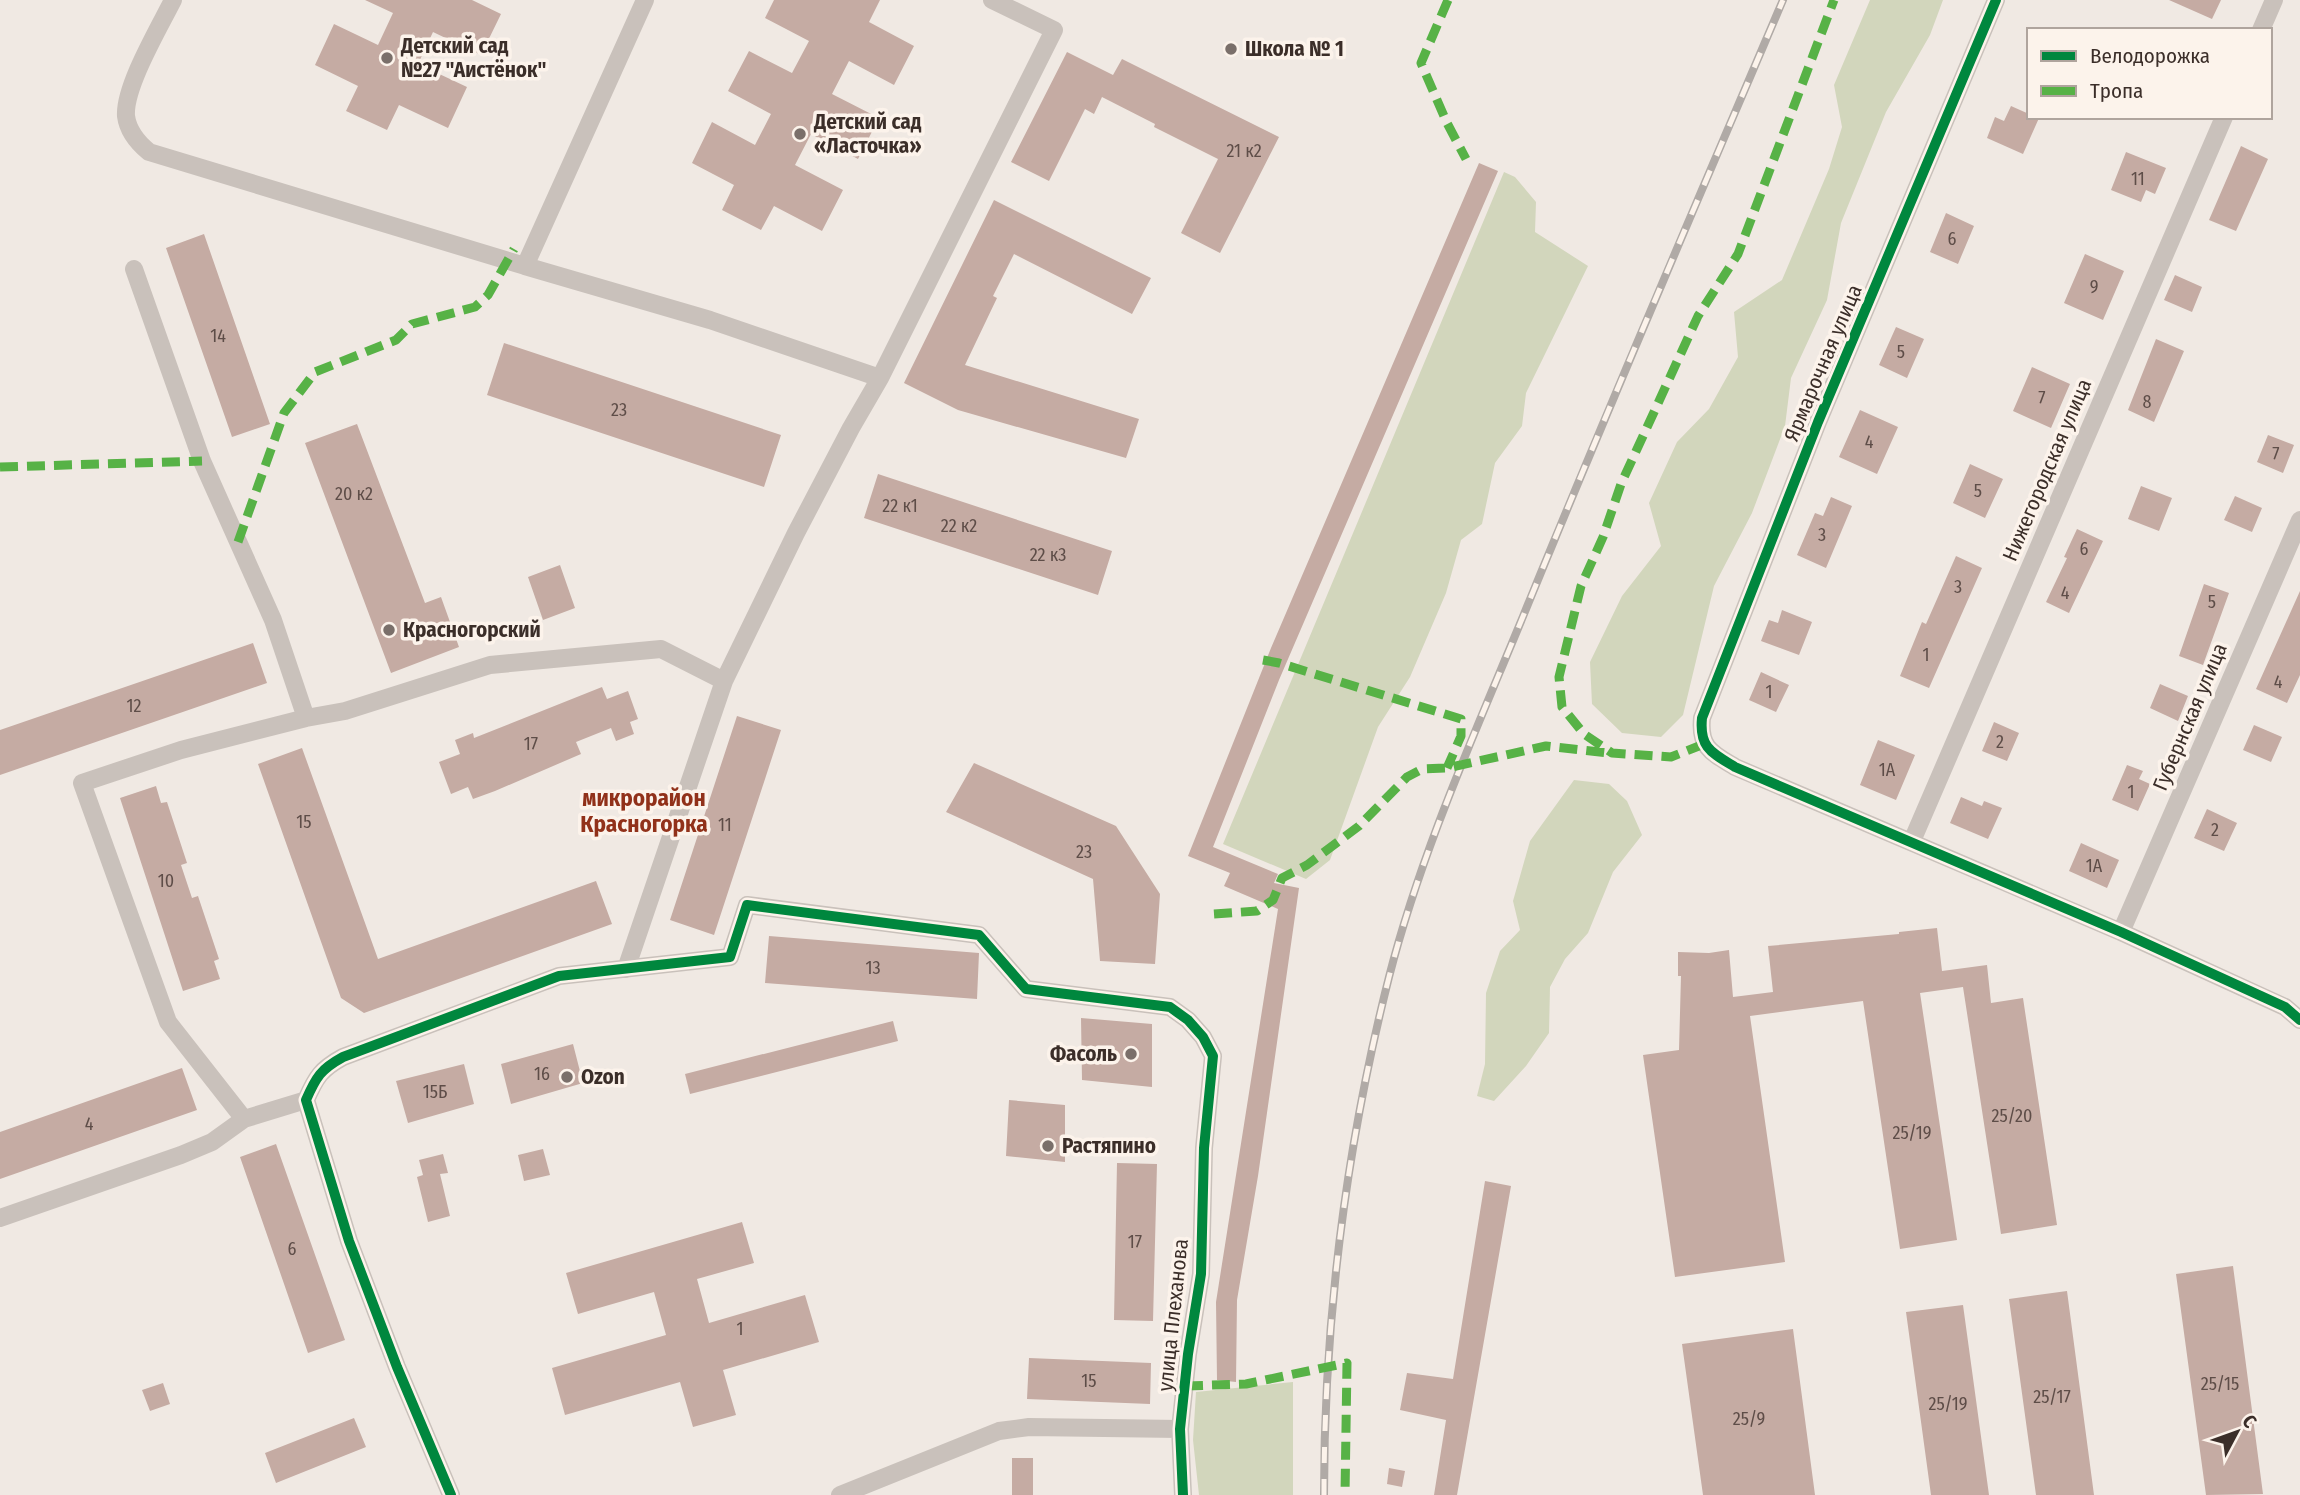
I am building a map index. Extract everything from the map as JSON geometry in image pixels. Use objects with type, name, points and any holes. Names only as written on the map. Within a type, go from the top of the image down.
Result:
[{"type":"street","points":[[173,0],[128,94],[126,118],[136,141],[149,152],[525,267],[710,320],[880,378]]},
{"type":"street","points":[[525,267],[645,0]]},
{"type":"street","points":[[451,1495],[397,1367],[349,1241],[306,1100],[317,1076],[327,1066],[343,1058],[559,976],[626,969],[724,681],[796,533],[880,378],[1054,30],[992,0]]},
{"type":"street","name":"Ярмарочная улица","points":[[1912,841],[1735,767],[1711,753],[1700,733],[1702,718],[1818,422],[1996,0]]},
{"type":"street","points":[[2262,28],[2274,0]]},
{"type":"street","name":"Нижегородская улица","points":[[1912,841],[2223,119]]},
{"type":"street","points":[[134,269],[202,461],[273,620],[306,718]]},
{"type":"street","name":"Губернская улица","points":[[2121,932],[2300,520]]},
{"type":"street","points":[[244,1119],[168,1022],[82,783],[181,750],[306,718],[345,711],[490,665],[661,649],[724,681]]},
{"type":"street","points":[[1912,841],[2285,1007],[2300,1020]]},
{"type":"street","name":"улица Плеханова","points":[[626,969],[730,957],[747,905],[979,935],[1026,989],[1170,1007],[1188,1020],[1203,1037],[1213,1056],[1204,1148],[1201,1274],[1188,1354],[1180,1429],[1183,1495]]},
{"type":"street","points":[[0,1218],[181,1155],[212,1142],[244,1119],[306,1100]]},
{"type":"street","points":[[840,1495],[999,1431],[1029,1427],[1180,1429]]},
{"type":"green space","points":[[1870,0],[1943,0],[1930,35],[1886,112],[1841,223],[1827,300],[1791,378],[1785,426],[1752,513],[1714,586],[1683,715],[1661,737],[1622,733],[1592,704],[1590,662],[1622,596],[1661,546],[1649,503],[1677,442],[1709,409],[1738,357],[1734,312],[1782,280],[1829,169],[1842,127],[1834,85]]},
{"type":"green space","points":[[1504,172],[1515,177],[1536,202],[1535,232],[1588,266],[1526,393],[1522,426],[1495,463],[1482,524],[1461,540],[1446,593],[1410,677],[1378,727],[1330,860],[1306,879],[1223,844]]},
{"type":"green space","points":[[1574,780],[1609,784],[1627,801],[1642,835],[1613,872],[1588,933],[1565,959],[1550,987],[1549,1033],[1526,1066],[1494,1101],[1477,1096],[1485,1064],[1486,993],[1500,951],[1520,930],[1513,901],[1530,841]]},
{"type":"green space","points":[[1293,1382],[1293,1495],[1199,1495],[1193,1440],[1196,1392]]},
{"type":"building","points":[[365,0],[472,0],[501,14],[481,55],[433,32],[418,64],[467,87],[448,128],[399,105],[387,130],[346,111],[358,86],[315,65],[334,24],[378,45],[393,13]]},
{"type":"building","points":[[774,0],[880,0],[869,22],[914,46],[894,85],[849,61],[832,94],[879,118],[858,159],[811,134],[795,165],[843,190],[822,231],[774,206],[761,230],[722,210],[734,185],[692,163],[712,122],[755,145],[771,114],[728,91],[749,51],[792,73],[809,41],[765,18]]},
{"type":"building","points":[[2169,0],[2221,0],[2212,19]]},
{"type":"building","points":[[1067,52],[1113,75],[1122,59],[1279,137],[1220,253],[1181,233],[1218,159],[1102,97],[1094,114],[1085,109],[1049,181],[1011,162]]},
{"type":"building","points":[[2011,106],[2027,113],[2027,119],[2039,119],[2023,154],[1987,138],[1995,117],[2004,121]]},
{"type":"building","points":[[2241,146],[2268,159],[2236,231],[2209,220]]},
{"type":"building","points":[[2126,152],[2166,168],[2155,194],[2146,190],[2141,202],[2111,190]]},
{"type":"building","points":[[1479,163],[1498,171],[1279,680],[1213,847],[1278,874],[1274,883],[1299,888],[1258,1176],[1237,1300],[1236,1382],[1217,1380],[1216,1302],[1278,909],[1224,886],[1230,873],[1188,856],[1271,648]]},
{"type":"building","points":[[994,200],[1151,278],[1132,314],[1014,254],[993,296],[997,298],[965,365],[1139,419],[1126,458],[958,410],[904,383]]},
{"type":"building","points":[[1946,213],[1974,226],[1958,264],[1930,252]]},
{"type":"building","points":[[204,234],[270,424],[232,437],[166,248]]},
{"type":"building","points":[[2085,254],[2124,271],[2103,320],[2064,303]]},
{"type":"building","points":[[2175,275],[2202,287],[2192,312],[2164,300]]},
{"type":"building","points":[[1896,327],[1924,339],[1907,378],[1879,365]]},
{"type":"building","points":[[2156,339],[2184,351],[2154,422],[2128,410]]},
{"type":"building","points":[[504,343],[781,435],[764,487],[487,395]]},
{"type":"building","points":[[2032,367],[2070,384],[2051,428],[2013,411]]},
{"type":"building","points":[[1860,410],[1898,427],[1877,474],[1839,457]]},
{"type":"building","points":[[357,424],[425,603],[441,597],[459,647],[391,673],[305,443]]},
{"type":"building","points":[[2268,435],[2294,445],[2283,473],[2257,462]]},
{"type":"building","points":[[1970,464],[2003,479],[1985,518],[1953,503]]},
{"type":"building","points":[[878,474],[1112,551],[1098,595],[864,518]]},
{"type":"building","points":[[2141,486],[2172,498],[2159,531],[2128,519]]},
{"type":"building","points":[[2235,496],[2262,508],[2252,532],[2224,520]]},
{"type":"building","points":[[1831,497],[1852,506],[1826,568],[1797,555],[1815,513],[1823,516]]},
{"type":"building","points":[[2077,529],[2103,541],[2069,613],[2046,602],[2067,558],[2064,557]]},
{"type":"building","points":[[1956,556],[1982,568],[1929,688],[1900,676],[1922,622],[1926,624]]},
{"type":"building","points":[[560,565],[575,608],[543,620],[528,577]]},
{"type":"building","points":[[2204,584],[2229,593],[2203,665],[2179,656]]},
{"type":"building","points":[[2300,591],[2300,675],[2287,703],[2256,689]]},
{"type":"building","points":[[1782,610],[1812,622],[1799,655],[1761,641],[1769,620],[1778,623]]},
{"type":"building","points":[[253,643],[267,683],[0,775],[0,730]]},
{"type":"building","points":[[1761,672],[1789,685],[1776,712],[1749,700]]},
{"type":"building","points":[[2160,684],[2188,696],[2178,721],[2150,708]]},
{"type":"building","points":[[602,687],[607,699],[628,691],[638,719],[630,722],[634,734],[616,741],[611,728],[576,742],[581,754],[495,791],[473,799],[468,787],[451,794],[439,762],[460,754],[455,740],[473,733],[474,738]]},
{"type":"building","points":[[737,716],[781,730],[714,935],[670,920]]},
{"type":"building","points":[[1994,722],[2019,733],[2007,761],[1982,751]]},
{"type":"building","points":[[2254,725],[2282,737],[2271,762],[2243,750]]},
{"type":"building","points":[[1878,740],[1915,755],[1896,800],[1860,785]]},
{"type":"building","points":[[302,748],[378,959],[596,881],[612,924],[364,1013],[341,998],[258,764]]},
{"type":"building","points":[[974,763],[1116,826],[1160,894],[1155,964],[1100,961],[1093,879],[946,812]]},
{"type":"building","points":[[2127,765],[2143,771],[2139,779],[2150,784],[2138,811],[2112,800]]},
{"type":"building","points":[[156,786],[161,803],[167,802],[187,863],[181,865],[192,898],[198,896],[219,959],[214,961],[220,979],[183,991],[120,798]]},
{"type":"building","points":[[1961,797],[1982,806],[1984,801],[2002,808],[1988,839],[1950,823]]},
{"type":"building","points":[[2207,809],[2237,823],[2224,851],[2194,838]]},
{"type":"building","points":[[2081,843],[2119,860],[2107,888],[2069,871]]},
{"type":"building","points":[[1937,928],[1942,971],[1987,965],[1991,1003],[2023,998],[2057,1225],[2001,1234],[1963,987],[1920,993],[1957,1240],[1900,1249],[1863,1001],[1750,1016],[1785,1262],[1675,1277],[1643,1055],[1679,1050],[1681,976],[1678,976],[1678,952],[1709,953],[1729,950],[1733,997],[1773,992],[1768,946]]},
{"type":"building","points":[[769,936],[979,953],[977,999],[765,983]]},
{"type":"building","points":[[1081,1018],[1152,1024],[1152,1087],[1082,1080]]},
{"type":"building","points":[[893,1021],[898,1041],[690,1094],[685,1074]]},
{"type":"building","points":[[573,1044],[583,1083],[511,1104],[501,1064]]},
{"type":"building","points":[[464,1064],[474,1104],[408,1123],[396,1081]]},
{"type":"building","points":[[182,1068],[197,1110],[0,1179],[0,1132]]},
{"type":"building","points":[[1009,1100],[1065,1105],[1065,1162],[1006,1156]]},
{"type":"building","points":[[276,1144],[345,1340],[308,1353],[240,1157]]},
{"type":"building","points":[[543,1149],[550,1175],[524,1181],[518,1155]]},
{"type":"building","points":[[443,1154],[448,1173],[440,1174],[450,1216],[428,1222],[417,1177],[423,1175],[419,1160]]},
{"type":"building","points":[[1117,1163],[1157,1164],[1153,1321],[1114,1320]]},
{"type":"building","points":[[1485,1181],[1511,1186],[1457,1495],[1434,1495],[1446,1420],[1400,1410],[1407,1373],[1453,1379]]},
{"type":"building","points":[[742,1222],[754,1263],[697,1279],[709,1323],[805,1295],[819,1342],[723,1370],[736,1415],[693,1427],[680,1382],[565,1415],[552,1368],[666,1335],[654,1292],[578,1314],[566,1273]]},
{"type":"building","points":[[2233,1266],[2263,1494],[2206,1495],[2176,1274]]},
{"type":"building","points":[[2067,1291],[2094,1495],[2036,1495],[2009,1299]]},
{"type":"building","points":[[1963,1305],[1989,1495],[1931,1495],[1906,1312]]},
{"type":"building","points":[[1793,1329],[1815,1495],[1703,1495],[1682,1344]]},
{"type":"building","points":[[1029,1358],[1151,1363],[1150,1404],[1027,1399]]},
{"type":"building","points":[[163,1383],[170,1404],[150,1411],[142,1390]]},
{"type":"building","points":[[354,1418],[366,1447],[276,1483],[265,1453]]},
{"type":"building","points":[[1012,1458],[1033,1458],[1033,1495],[1012,1495]]},
{"type":"building","points":[[1389,1468],[1405,1471],[1402,1487],[1387,1484]]},
{"type":"railway","points":[[1324,1495],[1328,1364],[1340,1234],[1374,1041],[1402,930],[1468,748],[1783,0]]},
{"type":"marked path","points":[[1448,0],[1421,63],[1466,159]]},
{"type":"marked path","points":[[1704,744],[1671,757],[1612,753],[1584,734],[1562,707],[1559,677],[1581,586],[1603,537],[1621,484],[1698,316],[1738,254],[1834,0]]},
{"type":"marked path","points":[[238,542],[284,413],[315,372],[396,340],[412,324],[475,307],[488,295],[514,249]]},
{"type":"marked path","points":[[0,467],[202,461]]},
{"type":"marked path","points":[[1263,660],[1461,719],[1461,736],[1447,768]]},
{"type":"marked path","points":[[1214,914],[1257,911],[1273,900],[1282,878],[1307,865],[1359,826],[1407,777],[1422,769],[1447,768],[1546,746],[1609,753]]},
{"type":"marked path","points":[[1185,1386],[1246,1384],[1347,1363],[1345,1495]]},
{"type":"cycle path","points":[[1996,0],[1818,422],[1702,718],[1705,743],[1714,753],[1735,767],[2121,932],[2285,1007],[2300,1020]]},
{"type":"cycle path","points":[[451,1495],[397,1367],[349,1241],[306,1100],[313,1085],[324,1070],[343,1057],[559,976],[730,957],[747,905],[979,935],[1026,989],[1170,1007],[1188,1020],[1203,1037],[1213,1056],[1204,1148],[1201,1274],[1188,1354],[1180,1429],[1183,1495]]},
{"type":"place","name":"Школа № 1","points":[[1231,49]]},
{"type":"place","name":"Детский сад №27 \"Аистёнок\"","points":[[387,58]]},
{"type":"place","name":"Детский сад «Ласточка»","points":[[800,134]]},
{"type":"place","name":"Красногорский","points":[[389,630]]},
{"type":"place","name":"Фасоль","points":[[1131,1054]]},
{"type":"place","name":"Ozon","points":[[567,1077]]},
{"type":"place","name":"Растяпино","points":[[1048,1146]]},
{"type":"district","name":"микрорайон Красногорка","points":[[644,811]]}]
